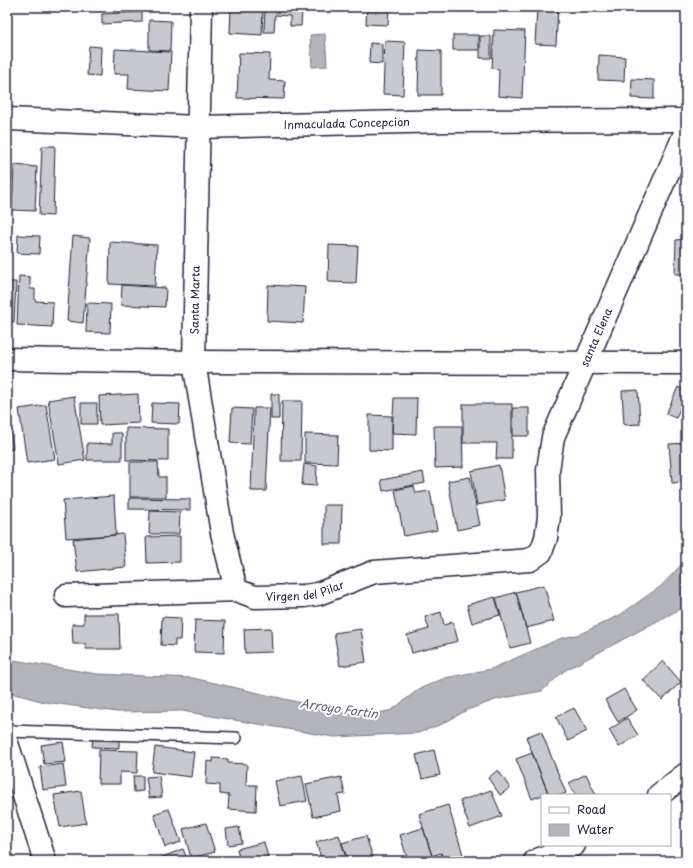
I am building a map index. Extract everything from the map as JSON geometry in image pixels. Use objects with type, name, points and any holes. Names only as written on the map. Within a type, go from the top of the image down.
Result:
[{"type":"street","name":"Santa Marta","points":[[202,7],[198,127],[194,362],[222,533],[236,590]]},
{"type":"street","name":"Inmaculada Concepcion","points":[[7,118],[198,127],[449,121],[686,120]]},
{"type":"street","name":"santa Elena","points":[[541,552],[546,538],[549,517],[549,455],[553,437],[686,131]]},
{"type":"street","points":[[7,359],[194,362],[686,363]]},
{"type":"street","name":"Virgen del Pilar","points":[[66,596],[236,590],[255,597],[304,596],[318,594],[374,572],[530,560],[541,552]]},
{"type":"street","points":[[7,743],[45,861]]},
{"type":"street","points":[[660,794],[686,774]]},
{"type":"street","points":[[535,861],[572,846]]},
{"type":"lane","points":[[7,731],[236,738]]},
{"type":"water","points":[[325,34],[327,66],[312,67],[310,35]]},
{"type":"water","points":[[686,560],[686,605],[680,609],[564,671],[542,691],[498,699],[467,710],[442,724],[418,733],[334,737],[182,711],[117,712],[45,702],[7,692],[7,659],[97,674],[193,678],[341,712],[371,715],[392,710],[419,689],[445,678],[491,669],[559,639],[580,634],[620,615],[661,586]]},
{"type":"building","points":[[231,7],[263,7],[262,35],[230,33]]},
{"type":"building","points":[[367,7],[389,9],[388,25],[366,24]]},
{"type":"building","points":[[537,7],[558,7],[556,45],[535,44]]},
{"type":"building","points":[[635,7],[635,12],[558,8]]},
{"type":"building","points":[[265,8],[302,10],[301,26],[290,26],[290,16],[275,15],[274,32],[264,32]]},
{"type":"building","points":[[142,12],[142,22],[102,24],[102,14]]},
{"type":"building","points":[[149,20],[171,21],[170,51],[149,50]]},
{"type":"building","points":[[494,30],[525,31],[522,98],[498,96],[499,69],[492,68]]},
{"type":"building","points":[[453,35],[479,35],[479,50],[453,50]]},
{"type":"building","points":[[480,36],[491,36],[491,58],[480,58]]},
{"type":"building","points":[[385,41],[405,42],[403,95],[383,94]]},
{"type":"building","points":[[370,43],[382,44],[382,64],[369,63]]},
{"type":"building","points":[[89,46],[101,47],[100,76],[87,75]]},
{"type":"building","points":[[115,49],[171,52],[169,91],[128,89],[129,74],[114,74]]},
{"type":"building","points":[[419,50],[441,51],[441,95],[418,95]]},
{"type":"building","points":[[239,53],[270,54],[269,80],[285,81],[284,99],[237,98]]},
{"type":"building","points":[[599,55],[625,57],[624,81],[598,80]]},
{"type":"building","points":[[632,79],[654,80],[654,99],[631,98]]},
{"type":"building","points":[[42,146],[55,146],[53,216],[39,215]]},
{"type":"building","points":[[7,161],[10,161],[9,198],[7,198]]},
{"type":"building","points":[[14,165],[37,167],[35,211],[12,210]]},
{"type":"building","points":[[18,235],[40,236],[39,254],[17,253]]},
{"type":"building","points":[[73,236],[90,238],[83,323],[67,321]]},
{"type":"building","points":[[686,239],[686,274],[675,274],[676,240]]},
{"type":"building","points":[[110,242],[157,245],[155,286],[109,284]]},
{"type":"building","points":[[329,245],[358,246],[356,283],[328,282]]},
{"type":"building","points":[[19,276],[30,277],[30,289],[35,289],[35,301],[53,302],[52,327],[17,325]]},
{"type":"building","points":[[7,282],[16,282],[14,322],[7,321]]},
{"type":"building","points":[[122,285],[166,288],[165,307],[121,305]]},
{"type":"building","points":[[268,285],[305,287],[303,323],[267,321]]},
{"type":"building","points":[[87,303],[111,304],[110,333],[86,332]]},
{"type":"building","points":[[678,387],[686,391],[686,394],[676,418],[666,414]]},
{"type":"building","points":[[638,390],[640,424],[624,425],[622,391]]},
{"type":"building","points":[[138,394],[139,423],[100,425],[99,396]]},
{"type":"building","points":[[271,394],[279,394],[279,419],[271,419]]},
{"type":"building","points":[[74,396],[85,460],[59,464],[48,400]]},
{"type":"building","points":[[394,398],[417,398],[416,434],[392,433]]},
{"type":"building","points":[[282,401],[302,401],[301,461],[281,461]]},
{"type":"building","points":[[81,403],[97,403],[97,424],[81,424]]},
{"type":"building","points":[[152,403],[180,404],[179,424],[151,423]]},
{"type":"building","points":[[463,404],[512,404],[512,459],[496,459],[497,443],[463,443]]},
{"type":"building","points":[[46,405],[55,459],[27,463],[19,409]]},
{"type":"building","points":[[232,408],[252,409],[250,444],[230,443]]},
{"type":"building","points":[[254,408],[270,408],[266,491],[251,491]]},
{"type":"building","points":[[513,408],[529,408],[529,436],[513,436]]},
{"type":"building","points":[[7,411],[13,449],[7,450]]},
{"type":"building","points":[[369,415],[392,416],[392,451],[369,450]]},
{"type":"building","points":[[434,426],[462,426],[463,467],[435,468]]},
{"type":"building","points":[[126,428],[168,429],[168,461],[126,460]]},
{"type":"building","points":[[112,433],[122,433],[122,460],[87,460],[87,443],[112,444]]},
{"type":"building","points":[[305,434],[338,435],[337,464],[305,463]]},
{"type":"building","points":[[686,443],[686,482],[672,483],[669,444]]},
{"type":"building","points":[[130,462],[158,462],[159,477],[166,477],[166,497],[130,497]]},
{"type":"building","points":[[304,464],[317,466],[316,486],[302,485]]},
{"type":"building","points":[[499,465],[505,500],[477,505],[471,471]]},
{"type":"building","points":[[423,472],[425,483],[383,491],[381,480]]},
{"type":"building","points":[[470,477],[480,525],[457,530],[448,481]]},
{"type":"building","points":[[414,486],[416,493],[430,491],[437,530],[404,536],[395,490]]},
{"type":"building","points":[[114,496],[116,535],[66,538],[63,500]]},
{"type":"building","points":[[129,498],[190,499],[190,510],[129,509]]},
{"type":"building","points":[[324,505],[342,505],[341,544],[324,544]]},
{"type":"building","points":[[150,511],[180,512],[179,534],[149,534]]},
{"type":"building","points":[[123,534],[126,567],[77,572],[73,539]]},
{"type":"building","points":[[180,536],[180,562],[147,563],[146,537]]},
{"type":"building","points":[[544,585],[554,621],[526,628],[516,592]]},
{"type":"building","points":[[516,592],[530,643],[510,648],[496,598]]},
{"type":"building","points":[[495,597],[500,615],[472,623],[467,605]]},
{"type":"building","points":[[441,612],[444,625],[453,622],[458,641],[412,653],[407,635],[429,629],[425,617]]},
{"type":"building","points":[[84,614],[119,614],[120,649],[86,649],[86,644],[73,644],[72,624],[84,624]]},
{"type":"building","points":[[162,617],[181,618],[180,640],[175,640],[175,646],[161,645]]},
{"type":"building","points":[[195,620],[225,621],[224,653],[194,652]]},
{"type":"building","points":[[271,628],[272,652],[245,653],[244,629]]},
{"type":"building","points":[[361,629],[366,662],[340,666],[334,633]]},
{"type":"building","points":[[663,661],[681,682],[662,700],[643,680]]},
{"type":"building","points":[[624,689],[637,710],[618,722],[605,700]]},
{"type":"building","points":[[574,708],[587,731],[568,741],[556,717]]},
{"type":"building","points":[[627,718],[638,735],[619,747],[609,730]]},
{"type":"building","points":[[541,731],[566,793],[549,794],[526,737]]},
{"type":"building","points":[[93,736],[119,738],[119,748],[92,747]]},
{"type":"building","points":[[63,742],[66,762],[44,764],[41,745]]},
{"type":"building","points":[[155,747],[194,752],[191,777],[152,772]]},
{"type":"building","points":[[99,750],[138,751],[137,773],[120,772],[120,784],[98,784]]},
{"type":"building","points":[[434,750],[440,775],[422,779],[416,755]]},
{"type":"building","points":[[532,753],[548,793],[541,794],[541,796],[532,799],[516,759]]},
{"type":"building","points":[[213,758],[228,759],[228,763],[247,764],[246,785],[257,785],[256,811],[228,809],[229,795],[220,794],[220,785],[206,784],[207,761],[213,762]]},
{"type":"building","points":[[63,764],[66,787],[43,790],[40,767]]},
{"type":"building","points":[[498,770],[510,788],[500,795],[488,778]]},
{"type":"building","points":[[586,774],[596,794],[574,794],[569,783]]},
{"type":"building","points":[[133,776],[143,776],[143,791],[134,792]]},
{"type":"building","points":[[159,776],[162,797],[149,798],[146,777]]},
{"type":"building","points":[[302,776],[307,801],[280,806],[275,781]]},
{"type":"building","points":[[341,777],[345,794],[338,795],[341,811],[313,817],[306,784]]},
{"type":"building","points":[[491,790],[502,816],[470,828],[460,801]]},
{"type":"building","points":[[81,791],[86,823],[60,827],[54,795]]},
{"type":"building","points":[[448,805],[465,861],[444,861],[441,853],[432,856],[419,814]]},
{"type":"building","points":[[169,809],[181,842],[165,847],[154,814]]},
{"type":"building","points":[[206,823],[215,852],[191,858],[183,829]]},
{"type":"building","points":[[239,827],[242,843],[228,845],[226,829]]},
{"type":"building","points":[[423,828],[432,856],[415,861],[408,861],[400,835]]},
{"type":"building","points":[[339,835],[347,861],[322,861],[316,842]]},
{"type":"building","points":[[366,836],[374,861],[348,861],[342,843]]},
{"type":"building","points":[[264,842],[269,861],[240,861],[237,849]]},
{"type":"building","points":[[183,849],[188,861],[153,861],[160,858]]},
{"type":"water label","name":"Arroyo Fortín","points":[[339,709]]}]
